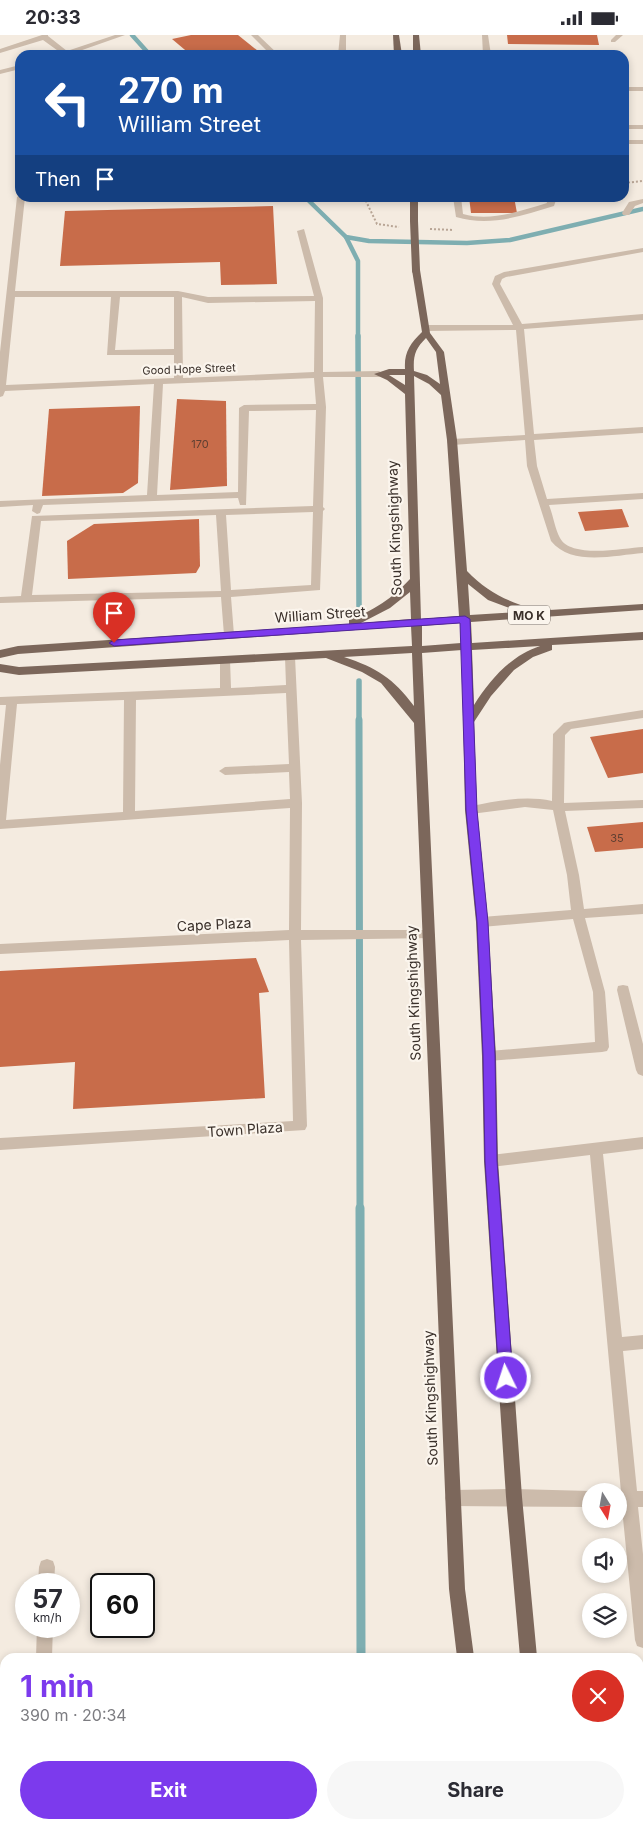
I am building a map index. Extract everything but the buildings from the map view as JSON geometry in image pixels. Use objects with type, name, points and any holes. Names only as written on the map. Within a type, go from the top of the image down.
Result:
[{"type":"main road","points":[[396,35],[398,50]]},
{"type":"main road","points":[[416,35],[417,50]]},
{"type":"main road","points":[[414,202],[416,271],[426,331],[440,352],[452,442],[468,647],[472,810],[482,922],[489,1055],[491,1161],[514,1497],[529,1653]]},
{"type":"main road","name":"South Kingshighway","points":[[426,331],[412,346],[408,371],[414,581],[457,1589],[465,1653]]},
{"type":"main road","points":[[379,374],[408,371],[431,380],[446,395]]},
{"type":"main road","points":[[379,374],[390,378],[409,392]]},
{"type":"main road","points":[[461,571],[479,591],[500,603],[538,614]]},
{"type":"main road","points":[[338,628],[372,615],[398,599],[414,581]]},
{"type":"main road","name":"William Street","points":[[0,654],[18,650],[643,607]]},
{"type":"main road","name":"MO K","points":[[417,650],[643,636]]},
{"type":"main road","points":[[469,722],[487,692],[506,673],[529,654],[565,642]]},
{"type":"main road","points":[[0,668],[19,671],[417,650]]},
{"type":"main road","points":[[327,655],[366,670],[384,680],[400,695],[420,722]]},
{"type":"street","points":[[77,50],[122,35]]},
{"type":"street","points":[[254,35],[270,50]]},
{"type":"street","points":[[342,50],[343,35]]},
{"type":"street","points":[[485,35],[486,50]]},
{"type":"street","points":[[613,41],[620,35]]},
{"type":"street","points":[[0,51],[45,36],[60,50]]},
{"type":"street","points":[[0,72],[15,68]]},
{"type":"street","points":[[629,89],[643,89]]},
{"type":"street","points":[[629,127],[643,127]]},
{"type":"street","points":[[629,142],[643,142]]},
{"type":"street","points":[[626,213],[632,204],[643,201]]},
{"type":"street","points":[[0,390],[20,202]]},
{"type":"street","points":[[458,202],[459,215],[468,219],[484,220],[519,214],[551,204],[552,202]]},
{"type":"street","points":[[0,600],[226,594],[316,588],[320,509],[319,298],[301,231]]},
{"type":"street","points":[[643,250],[516,273],[498,278],[496,288],[519,327],[532,466],[556,541],[567,550],[580,553],[643,549]]},
{"type":"street","points":[[11,294],[178,294],[208,300],[319,298]]},
{"type":"street","points":[[116,294],[110,353],[178,353]]},
{"type":"street","points":[[178,294],[179,381]]},
{"type":"street","points":[[426,331],[519,327],[643,317]]},
{"type":"street","name":"Good Hope Street","points":[[0,390],[159,381],[379,374]]},
{"type":"street","points":[[152,498],[159,381]]},
{"type":"street","points":[[242,511],[244,408],[321,407]]},
{"type":"street","points":[[452,442],[643,430]]},
{"type":"street","points":[[0,504],[243,495]]},
{"type":"street","points":[[544,502],[643,496]]},
{"type":"street","points":[[26,599],[39,503]]},
{"type":"street","points":[[36,518],[320,509]]},
{"type":"street","points":[[221,511],[229,635]]},
{"type":"street","points":[[290,657],[296,803],[295,935]]},
{"type":"street","points":[[225,660],[226,692]]},
{"type":"street","points":[[291,689],[6,700],[0,825],[296,803]]},
{"type":"street","points":[[129,815],[130,696]]},
{"type":"street","points":[[489,1055],[602,1047],[599,992],[578,914],[573,875],[558,807],[559,734],[562,729],[568,726],[643,714]]},
{"type":"street","points":[[225,771],[294,768]]},
{"type":"street","points":[[472,810],[524,801],[558,807],[643,804]]},
{"type":"street","points":[[482,922],[643,909]]},
{"type":"street","name":"Cape Plaza","points":[[0,949],[295,935],[430,935]]},
{"type":"street","name":"Town Plaza","points":[[0,1145],[300,1126],[295,935]]},
{"type":"street","points":[[623,990],[643,1071]]},
{"type":"street","points":[[491,1161],[643,1143]]},
{"type":"street","points":[[596,1148],[643,1640]]},
{"type":"street","points":[[615,1345],[643,1342]]},
{"type":"street","points":[[453,1498],[582,1499]]},
{"type":"street","points":[[47,1567],[47,1573]]},
{"type":"street","points":[[44,1653],[45,1638]]},
{"type":"path","points":[[629,182],[643,181]]},
{"type":"waterway","points":[[132,35],[146,50]]},
{"type":"waterway","points":[[310,202],[346,237]]},
{"type":"waterway","points":[[346,237],[369,241],[467,243],[510,240],[643,209]]},
{"type":"waterway","points":[[346,237],[358,261],[358,336]]},
{"type":"waterway","points":[[358,336],[359,606]]},
{"type":"waterway","points":[[359,681],[359,720]]},
{"type":"waterway","points":[[359,720],[360,1209]]},
{"type":"waterway","points":[[360,1208],[361,1653]]},
{"type":"route","points":[[114,643],[465,619],[468,647],[472,810],[482,922],[489,1055],[491,1161],[506,1378]]}]
